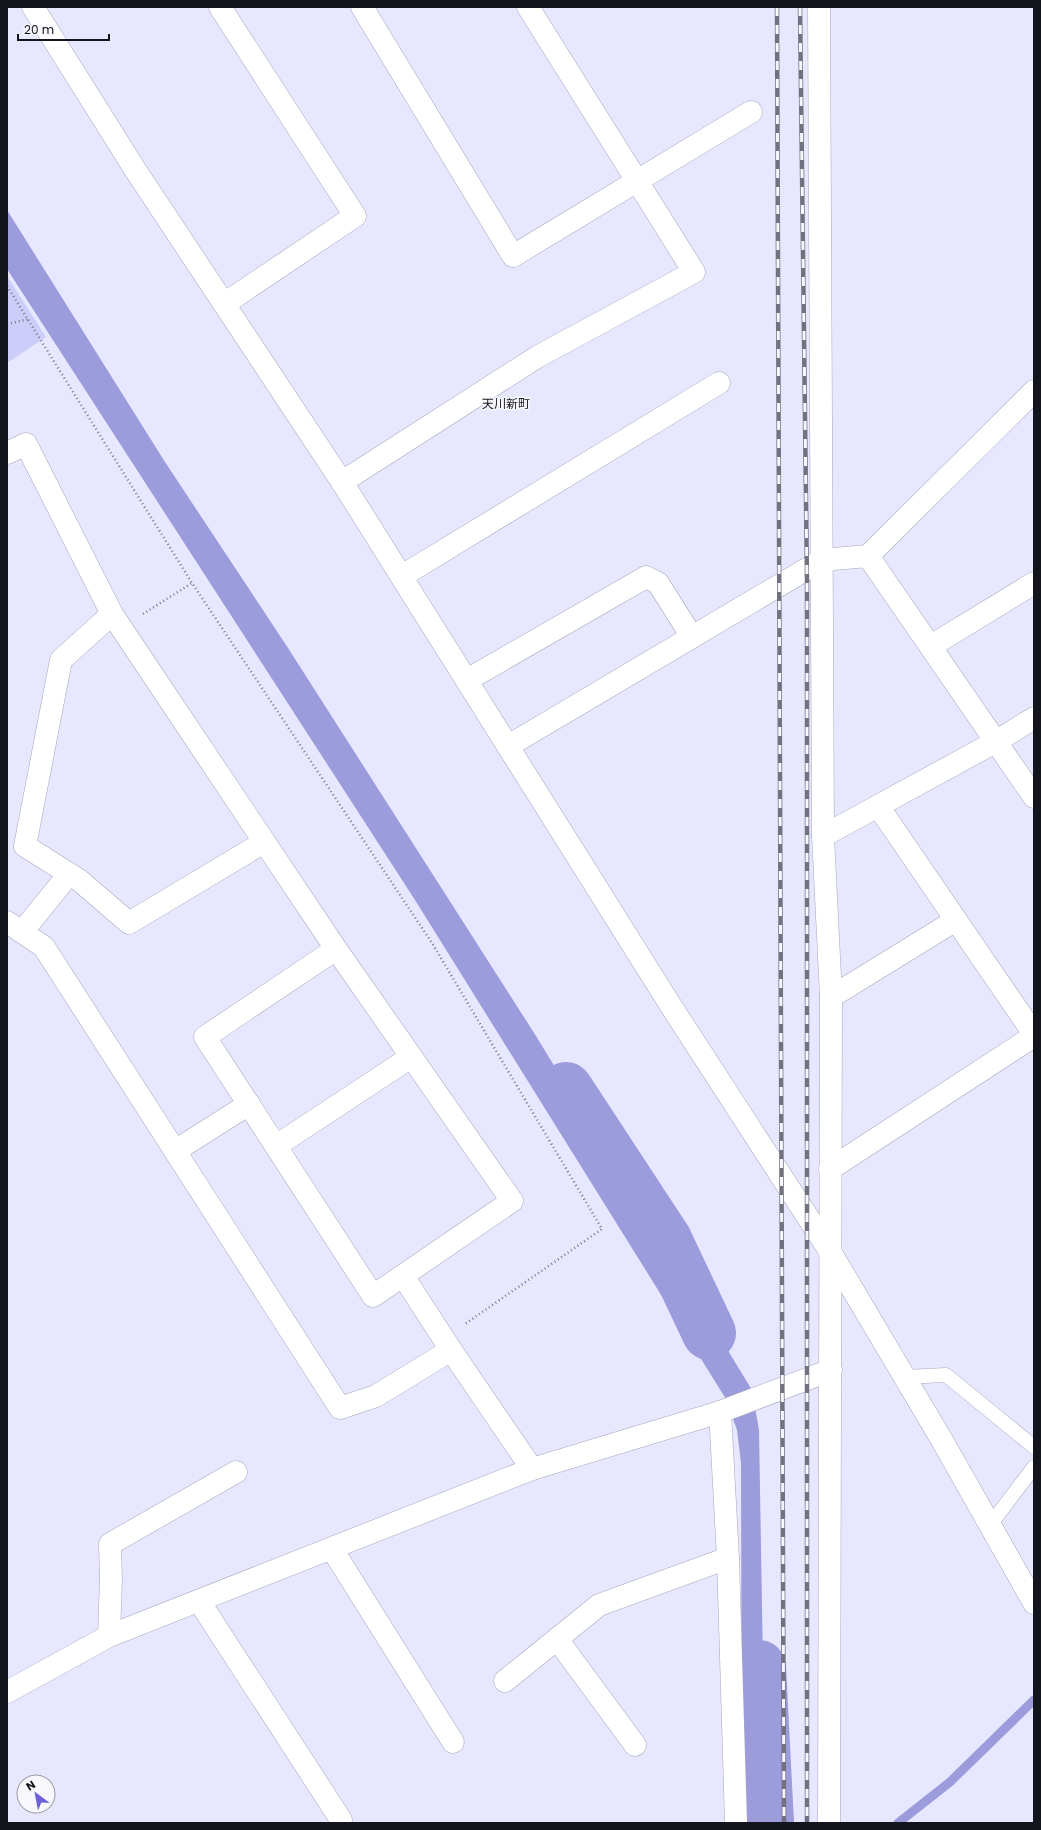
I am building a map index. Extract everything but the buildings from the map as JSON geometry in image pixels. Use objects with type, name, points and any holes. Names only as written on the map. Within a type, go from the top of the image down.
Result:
[{"type":"street","points":[[33,7],[136,171],[342,482],[671,1006],[831,1253],[1034,1603]]},
{"type":"street","points":[[220,7],[355,216],[224,304]]},
{"type":"street","points":[[362,7],[513,256],[751,112]]},
{"type":"street","points":[[342,482],[537,357],[694,272],[528,7]]},
{"type":"street","points":[[819,7],[824,836],[831,997],[829,1823]]},
{"type":"street","points":[[402,576],[719,383]]},
{"type":"street","points":[[508,746],[822,560],[868,556],[1034,391]]},
{"type":"street","points":[[7,453],[26,444],[116,621],[336,949],[512,1201],[373,1296],[205,1037],[336,949]]},
{"type":"street","points":[[868,556],[997,741],[1034,797]]},
{"type":"street","points":[[467,680],[646,577],[658,583],[692,637]]},
{"type":"street","points":[[931,646],[1034,583]]},
{"type":"street","points":[[116,621],[61,660],[25,846],[80,880],[129,923],[264,842]]},
{"type":"street","points":[[824,836],[997,741],[1034,718]]},
{"type":"street","points":[[830,1169],[1034,1035],[878,806]]},
{"type":"street","points":[[69,874],[14,927],[44,947],[340,1408],[376,1396],[447,1345]]},
{"type":"street","points":[[831,997],[956,920]]},
{"type":"street","points":[[276,1146],[411,1057]]},
{"type":"street","points":[[175,1151],[248,1104]]},
{"type":"street","points":[[402,1276],[447,1345],[532,1469]]},
{"type":"street","points":[[7,1692],[109,1636],[532,1469],[720,1412],[831,1370]]},
{"type":"street","points":[[720,1412],[728,1558],[736,1823]]},
{"type":"street","points":[[109,1636],[111,1579],[110,1544],[236,1472]]},
{"type":"street","points":[[332,1549],[453,1742]]},
{"type":"street","points":[[505,1681],[599,1605],[728,1558]]},
{"type":"street","points":[[199,1601],[341,1820]]},
{"type":"street","points":[[557,1639],[635,1745]]},
{"type":"lane","points":[[904,1377],[946,1375],[1034,1446]]},
{"type":"lane","points":[[990,1525],[1034,1467]]},
{"type":"path","points":[[7,286],[29,319],[192,583],[432,943],[602,1229],[447,1345]]},
{"type":"path","points":[[7,324],[29,319]]},
{"type":"path","points":[[116,621],[192,583]]},
{"type":"shaded area","points":[[7,210],[165,462],[288,648],[536,1036],[752,1390],[759,1430],[763,1665],[763,1823],[742,1823],[741,1463],[737,1430],[726,1399],[415,900],[7,269]]},
{"type":"shaded area","points":[[7,276],[46,337],[7,363]]},
{"type":"waterway","points":[[566,1089],[665,1240],[709,1333]]},
{"type":"waterway","points":[[759,1667],[767,1823]]},
{"type":"waterway","points":[[898,1823],[950,1782],[1034,1700]]},
{"type":"railway","points":[[777,7],[784,1823]]},
{"type":"railway","points":[[800,7],[807,581],[807,1823]]},
{"type":"district","name":"天川新町","points":[[506,404]]}]
